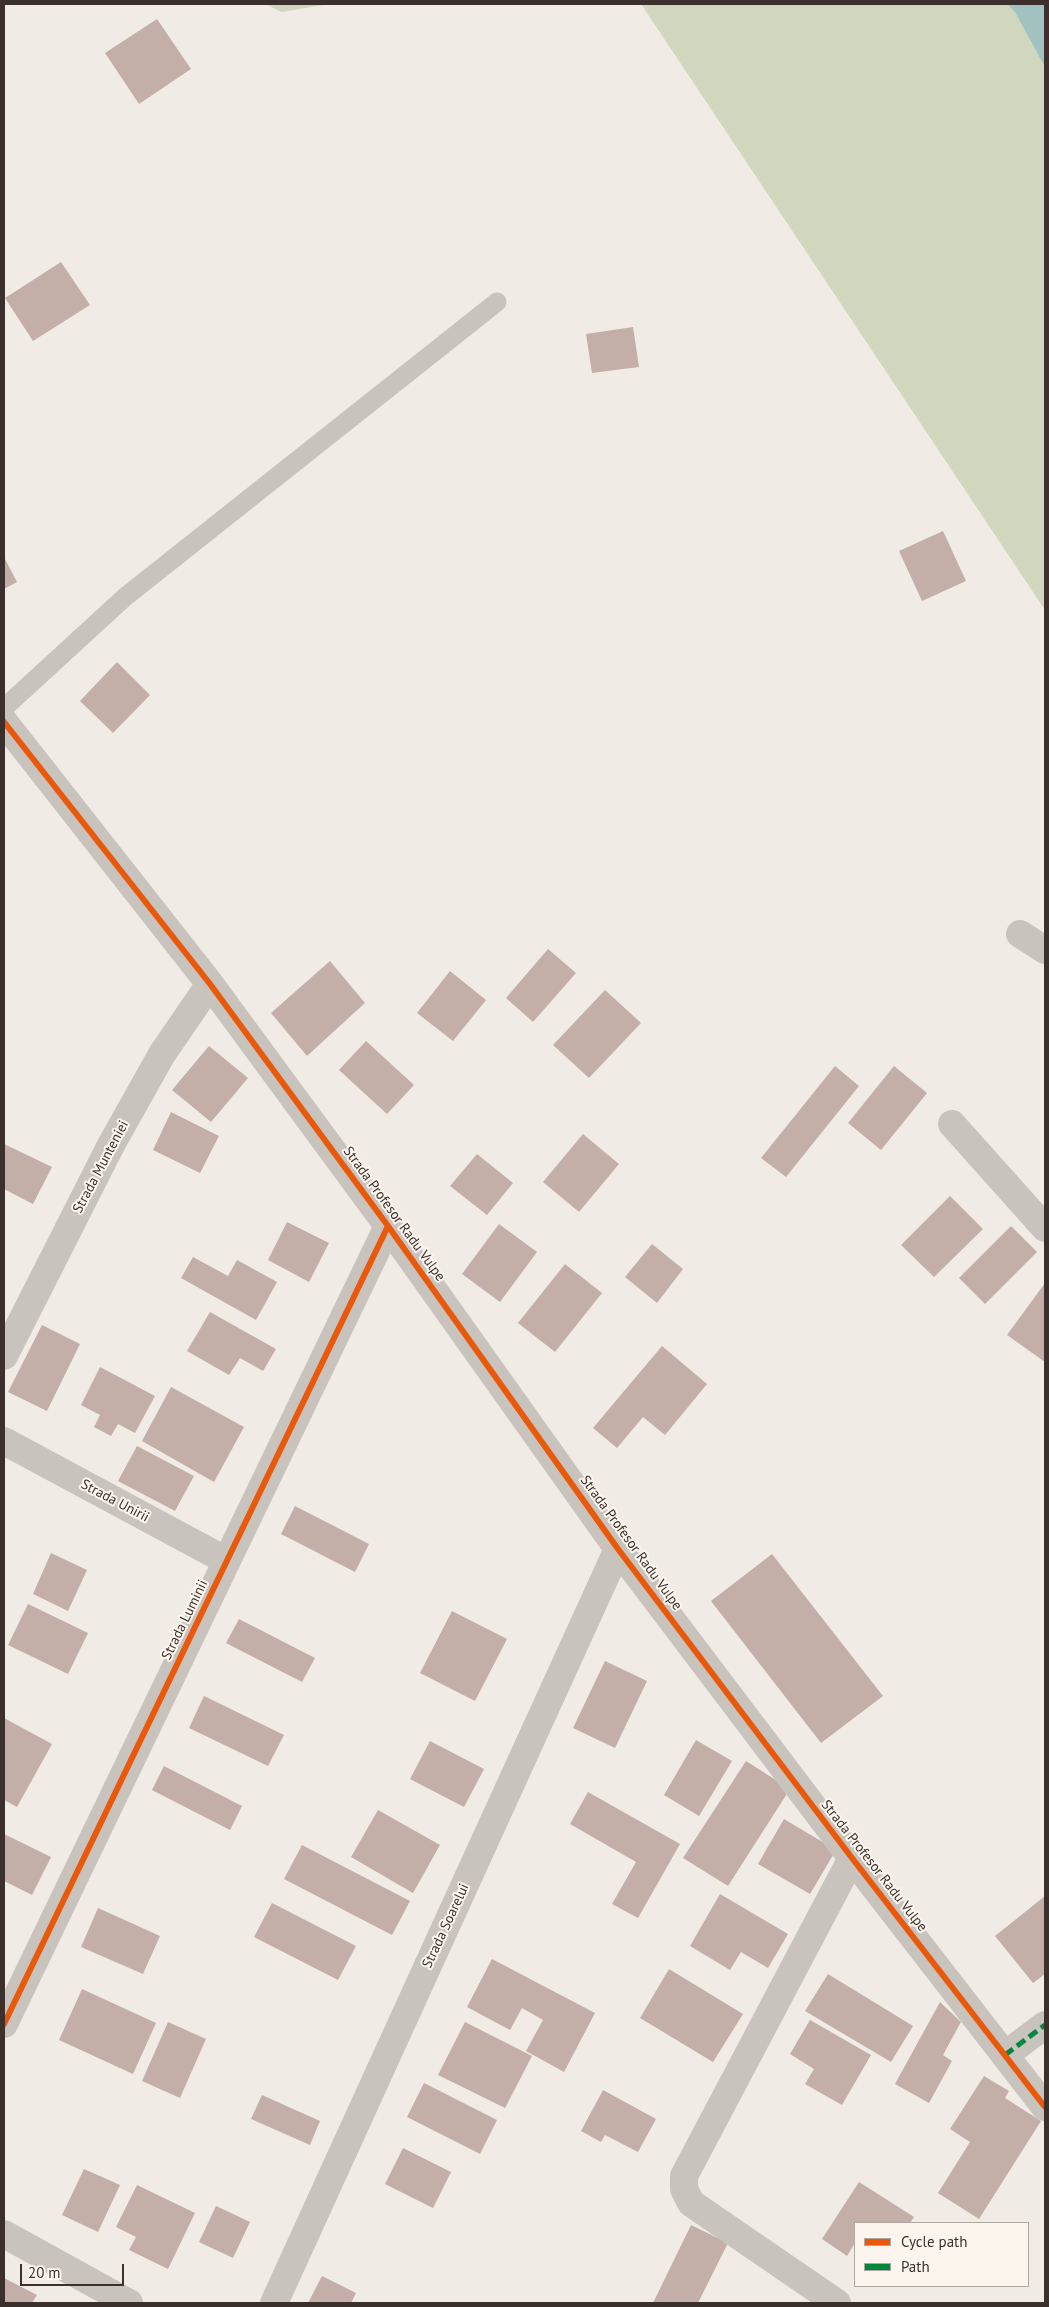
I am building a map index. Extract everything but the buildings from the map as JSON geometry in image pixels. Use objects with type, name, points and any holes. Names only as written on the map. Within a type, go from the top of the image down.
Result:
[{"type":"street","name":"Strada Profesor Radu Vulpe","points":[[4,722],[210,984],[388,1226],[618,1549],[852,1858],[1045,2107]]},
{"type":"street","points":[[1020,934],[1045,950]]},
{"type":"street","name":"Strada Munteniei","points":[[4,1356],[116,1137],[162,1054],[210,984]]},
{"type":"street","points":[[952,1124],[1045,1228]]},
{"type":"street","name":"Strada Luminii","points":[[4,2024],[388,1226]]},
{"type":"street","name":"Strada Unirii","points":[[4,1441],[227,1561]]},
{"type":"street","name":"Strada Soarelui","points":[[274,2303],[618,1549]]},
{"type":"street","points":[[837,2303],[691,2203],[684,2189],[684,2176],[852,1858]]},
{"type":"street","points":[[1005,2055],[1045,2025]]},
{"type":"street","points":[[4,2234],[129,2303]]},
{"type":"lane","points":[[4,708],[125,597],[497,302]]},
{"type":"green space","points":[[265,4],[329,4],[282,12]]},
{"type":"green space","points":[[641,4],[1045,4],[1045,610]]},
{"type":"water","points":[[1007,4],[1045,4],[1045,67],[1015,12]]},
{"type":"marked path","points":[[1005,2055],[1045,2025]]},
{"type":"cycle path","points":[[4,722],[210,984],[388,1226],[618,1549],[852,1858],[1045,2107]]},
{"type":"cycle path","points":[[4,2024],[388,1226]]}]
